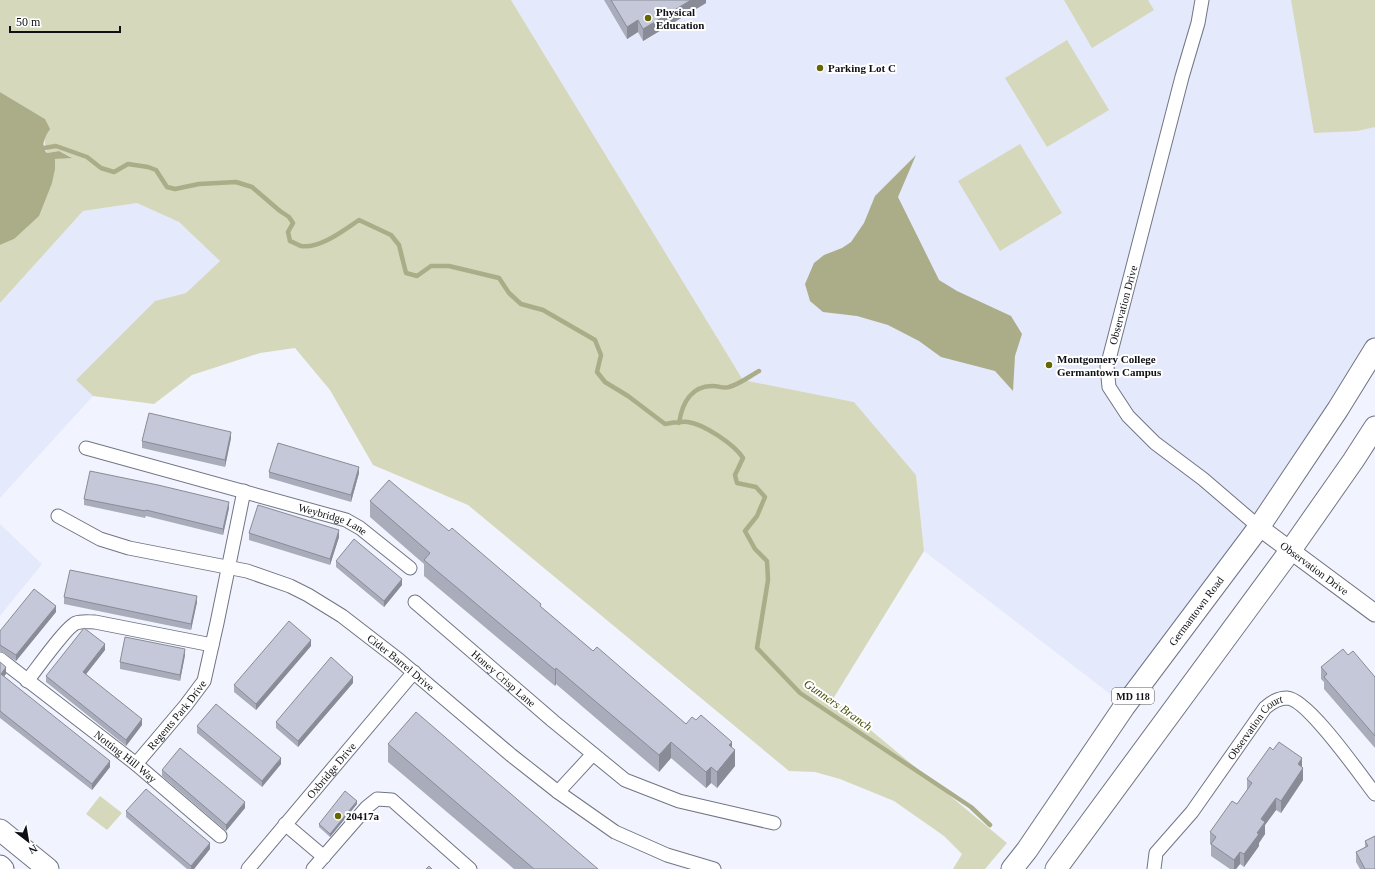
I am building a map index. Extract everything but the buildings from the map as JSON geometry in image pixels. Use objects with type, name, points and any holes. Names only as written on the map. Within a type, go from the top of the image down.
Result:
[{"type":"main road","name":"Germantown Road","points":[[1012,869],[1124,707],[1259,527],[1338,409],[1375,349]]},
{"type":"main road","points":[[1056,869],[1290,551],[1375,427]]},
{"type":"main road","points":[[0,830],[48,869]]},
{"type":"main road","points":[[0,866],[3,869]]},
{"type":"street","name":"Observation Drive","points":[[1202,0],[1198,23],[1182,77],[1107,367],[1109,387],[1128,416],[1155,443],[1203,479],[1259,527],[1290,551],[1375,613]]},
{"type":"street","name":"Weybridge Lane","points":[[86,448],[346,520],[360,528],[410,568]]},
{"type":"street","points":[[228,567],[244,491]]},
{"type":"street","name":"Cider Barrel Drive","points":[[58,516],[100,539],[129,548],[247,571],[308,594],[342,616],[414,672],[511,755],[558,792],[615,832],[667,855],[714,869]]},
{"type":"street","name":"Regents Park Drive","points":[[136,764],[186,705],[204,681],[228,567]]},
{"type":"street","name":"Honey Crisp Lane","points":[[415,602],[553,721],[625,780],[672,798],[774,823]]},
{"type":"street","points":[[27,681],[74,623],[102,623],[212,645]]},
{"type":"street","name":"Notting Hill Way","points":[[0,659],[136,764],[220,836]]},
{"type":"street","name":"Oxbridge Drive","points":[[248,869],[414,672]]},
{"type":"street","name":"Observation Court","points":[[1154,869],[1156,853],[1192,812],[1265,708],[1274,700],[1288,698],[1302,705],[1350,760],[1375,794]]},
{"type":"street","points":[[558,792],[593,754]]},
{"type":"street","points":[[313,869],[367,808],[377,799],[392,800],[470,869]]},
{"type":"street","points":[[285,824],[324,857]]},
{"type":"shaded area","points":[[0,0],[511,0],[743,380],[854,402],[916,475],[924,551],[833,699],[1007,843],[985,869],[953,869],[962,854],[944,836],[894,801],[840,779],[815,772],[789,771],[468,505],[373,465],[330,390],[295,348],[260,353],[192,375],[154,404],[93,396],[76,380],[155,301],[186,293],[220,261],[179,222],[137,203],[83,211],[0,303],[0,245],[14,239],[55,169],[55,159],[71,157],[59,151],[47,153],[44,139],[45,119],[0,92]]},
{"type":"shaded area","name":"Montgomery College Germantown Campus","points":[[511,0],[1375,0],[1375,349],[1338,409],[1118,700],[924,551],[916,475],[854,402],[743,380]]},
{"type":"shaded area","points":[[1064,0],[1148,0],[1154,10],[1092,48]]},
{"type":"shaded area","points":[[1291,0],[1375,0],[1375,127],[1357,131],[1314,133]]},
{"type":"shaded area","points":[[1067,40],[1109,110],[1047,147],[1005,78]]},
{"type":"shaded area","points":[[0,92],[45,119],[50,129],[45,138],[44,144],[47,153],[59,151],[72,158],[55,159],[55,169],[52,183],[39,216],[14,239],[0,245]]},
{"type":"shaded area","points":[[1020,144],[1062,213],[1000,251],[958,181]]},
{"type":"shaded area","points":[[916,155],[898,197],[939,280],[957,291],[1011,316],[1022,334],[1015,356],[1013,391],[995,371],[941,357],[919,341],[888,325],[857,316],[823,312],[810,301],[805,284],[814,263],[824,255],[842,248],[851,242],[864,223],[875,196]]},
{"type":"shaded area","points":[[137,203],[179,222],[220,261],[186,293],[155,301],[76,380],[93,396],[0,498],[0,303],[83,211]]},
{"type":"shaded area","points":[[0,524],[42,564],[0,616]]},
{"type":"shaded area","points":[[100,796],[122,813],[107,830],[86,814]]},
{"type":"waterway","name":"Gunners Branch","points":[[38,149],[56,146],[87,157],[101,168],[114,172],[128,164],[148,167],[156,170],[167,187],[175,189],[199,184],[236,182],[252,187],[289,217],[293,223],[288,232],[290,241],[301,246],[316,245],[324,242],[359,220],[391,235],[399,245],[406,273],[417,276],[431,266],[449,266],[499,278],[509,293],[521,304],[543,310],[595,340],[601,355],[597,372],[605,382],[628,396],[665,424],[688,422],[702,427],[726,441],[743,458],[735,475],[737,483],[756,487],[765,497],[757,516],[745,531],[755,549],[767,561],[768,580],[757,648],[800,693],[971,807],[990,825]]},
{"type":"waterway","points":[[679,423],[682,409],[689,397],[694,392],[706,387],[714,386],[725,388],[733,386],[759,371]]},
{"type":"place","name":"Physical Education","points":[[648,18]]},
{"type":"place","name":"Parking Lot C","points":[[820,68]]},
{"type":"place","name":"Montgomery College Germantown Campus","points":[[1049,365]]},
{"type":"place","name":"20417a","points":[[338,816]]}]
